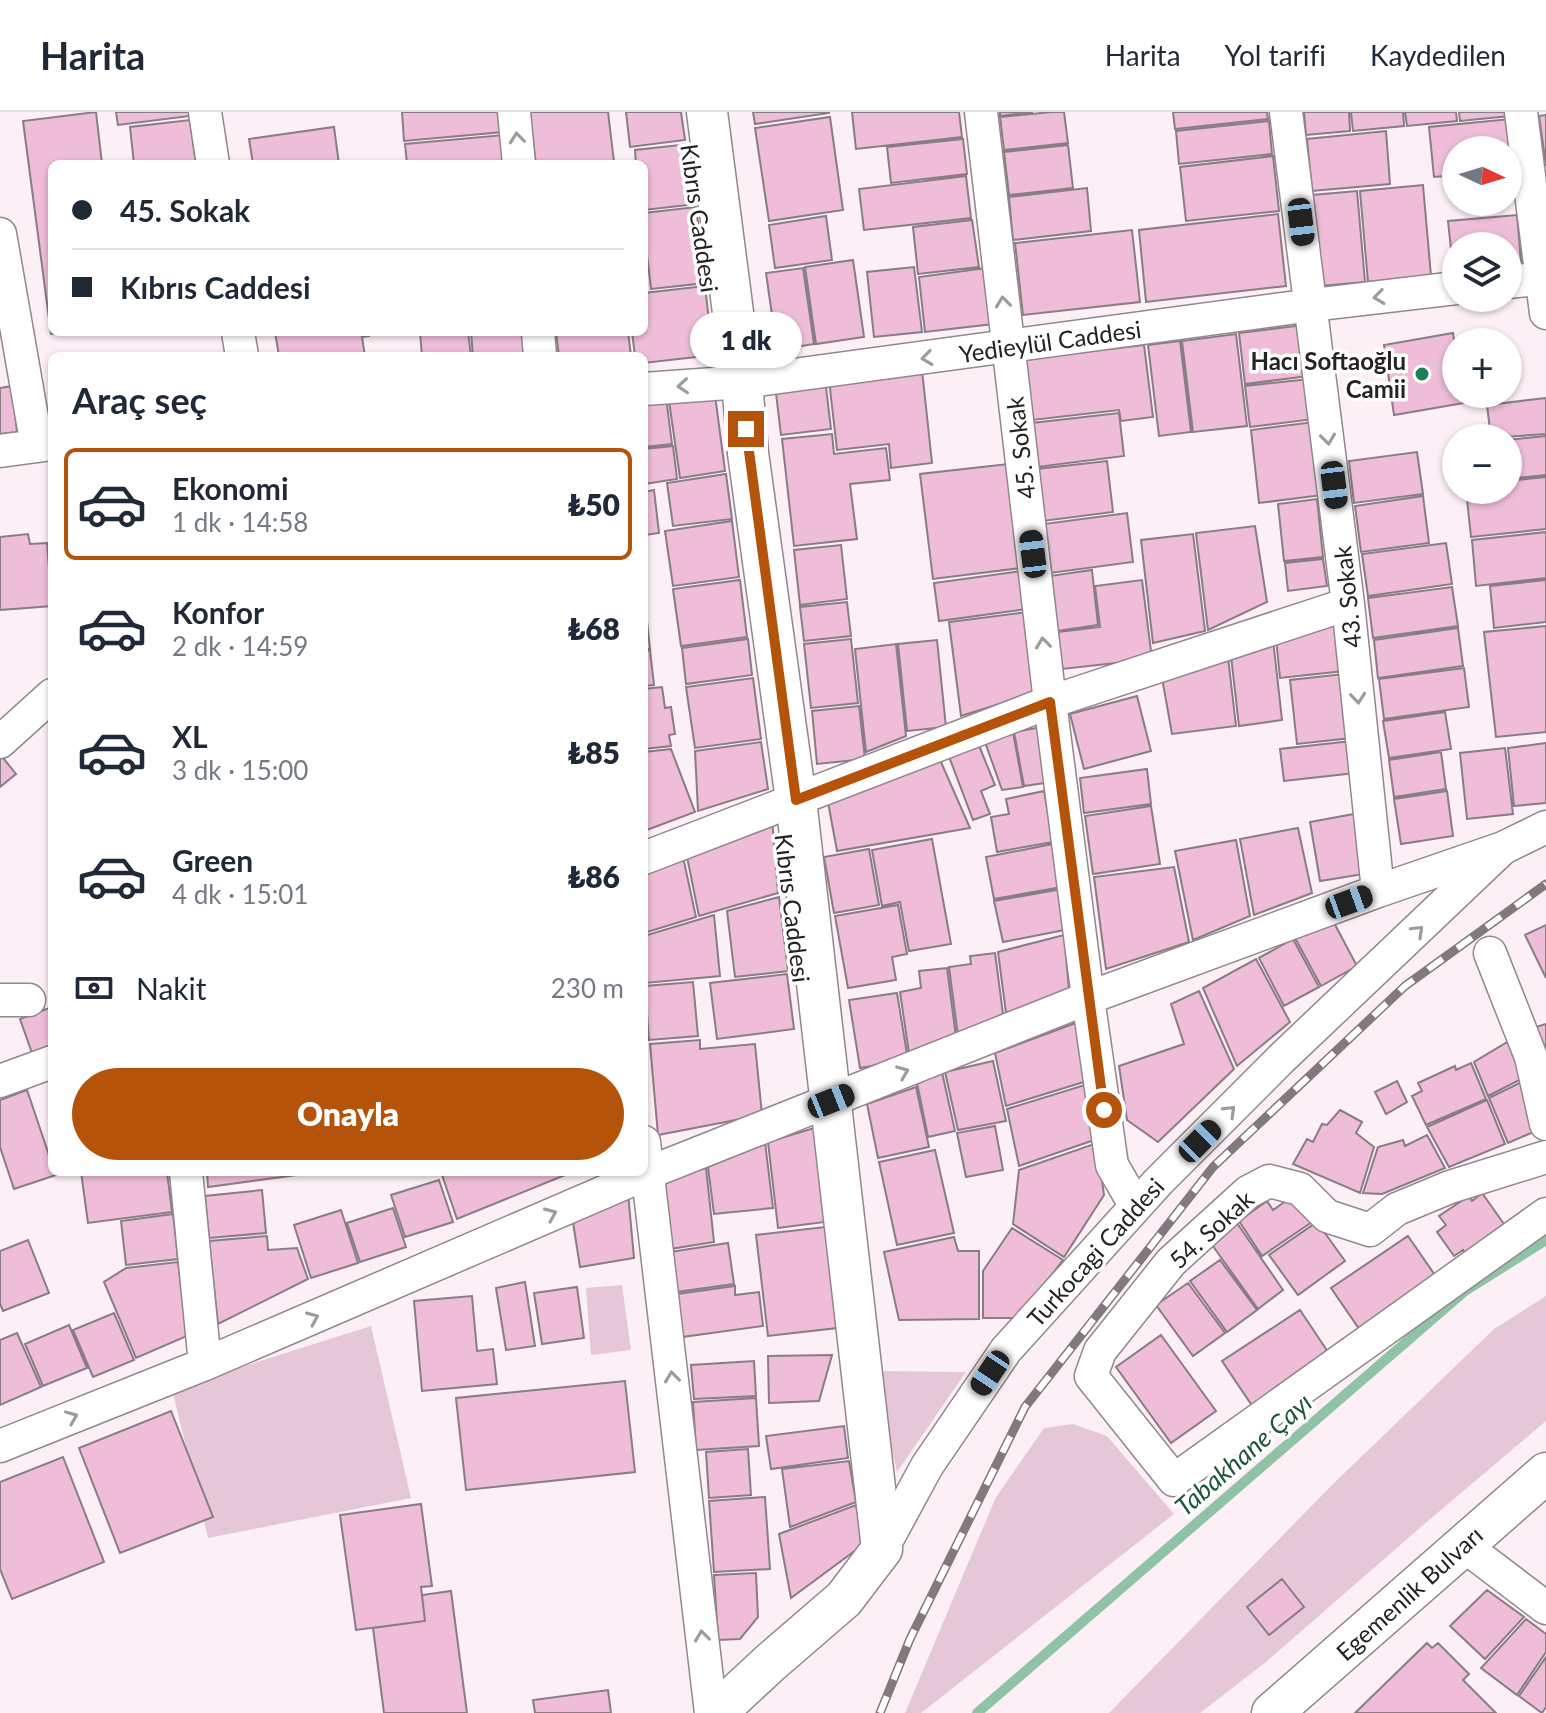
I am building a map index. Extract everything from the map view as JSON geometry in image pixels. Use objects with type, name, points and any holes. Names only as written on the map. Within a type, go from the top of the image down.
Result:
[{"type":"main road","name":"Kıbrıs Caddesi","points":[[686,112],[732,383],[788,803],[878,1556]]},
{"type":"main road","name":"Kıbrıs Caddesi","points":[[707,112],[732,383]]},
{"type":"main road","name":"Egemenlik Bulvarı","points":[[1285,1710],[1463,1545],[1546,1473]]},
{"type":"main road","points":[[713,1713],[844,1599],[878,1556]]},
{"type":"street","points":[[205,112],[212,160]]},
{"type":"street","points":[[514,112],[519,160]]},
{"type":"street","name":"45. Sokak","points":[[981,112],[1088,998],[1112,1165],[1135,1205]]},
{"type":"street","name":"43. Sokak","points":[[1286,112],[1348,604],[1378,891]]},
{"type":"street","points":[[1521,112],[1546,313]]},
{"type":"street","points":[[0,234],[45,445],[0,451]]},
{"type":"street","points":[[1522,280],[1544,278]]},
{"type":"street","name":"Yedieylül Caddesi","points":[[648,389],[732,383],[1442,290]]},
{"type":"street","points":[[648,856],[1050,702],[1348,604]]},
{"type":"street","points":[[0,742],[48,699]]},
{"type":"street","name":"Turkocagi Caddesi","points":[[878,1556],[927,1466],[1006,1350],[1135,1205],[1282,1058],[1503,848],[1546,827]]},
{"type":"street","points":[[648,1156],[825,1103],[1088,998],[1503,848]]},
{"type":"street","points":[[1490,953],[1531,1057],[1546,1124]]},
{"type":"street","points":[[0,1081],[48,1063]]},
{"type":"street","name":"54. Sokak","points":[[1546,1157],[1450,1187],[1397,1209],[1370,1230],[1327,1216],[1300,1189],[1269,1181],[1248,1192],[1171,1262],[1100,1351],[1091,1376],[1174,1480],[1546,1214]]},
{"type":"street","points":[[648,1174],[713,1713]]},
{"type":"street","points":[[186,1176],[205,1364]]},
{"type":"street","points":[[0,1446],[205,1364],[606,1176]]},
{"type":"street","points":[[1463,1545],[1546,1608]]},
{"type":"shaded area","points":[[622,1285],[631,1350],[591,1355],[586,1288]]},
{"type":"shaded area","points":[[1546,1296],[1546,1421],[1266,1662],[1200,1713],[1109,1713],[1333,1484],[1494,1329]]},
{"type":"shaded area","points":[[371,1326],[411,1498],[208,1538],[172,1389]]},
{"type":"shaded area","points":[[875,1371],[966,1372],[897,1472]]},
{"type":"shaded area","points":[[1073,1424],[1107,1436],[1174,1514],[921,1713],[905,1713],[996,1497],[1044,1428]]},
{"type":"building","points":[[96,112],[102,160],[48,160],[48,311],[23,121]]},
{"type":"building","points":[[116,112],[189,112],[190,116],[118,125]]},
{"type":"building","points":[[402,112],[502,112],[503,132],[404,141]]},
{"type":"building","points":[[529,112],[608,112],[614,160],[535,160]]},
{"type":"building","points":[[626,112],[681,112],[685,140],[630,147]]},
{"type":"building","points":[[753,112],[829,112],[829,113],[755,124]]},
{"type":"building","points":[[852,112],[959,112],[962,137],[856,149]]},
{"type":"building","points":[[1000,112],[1033,112],[1000,116]]},
{"type":"building","points":[[1064,112],[1068,143],[1004,150],[1000,117]]},
{"type":"building","points":[[1173,112],[1267,112],[1268,119],[1175,129]]},
{"type":"building","points":[[1304,112],[1349,112],[1350,131],[1306,135]]},
{"type":"building","points":[[1351,112],[1403,112],[1404,126],[1353,131]]},
{"type":"building","points":[[1405,112],[1456,112],[1457,121],[1407,126]]},
{"type":"building","points":[[1459,112],[1510,112],[1510,116],[1460,121]]},
{"type":"building","points":[[1546,115],[1546,166],[1539,116]]},
{"type":"building","points":[[830,117],[843,210],[769,221],[755,128]]},
{"type":"building","points":[[1510,119],[1512,136],[1442,136],[1442,176],[1434,177],[1429,127]]},
{"type":"building","points":[[190,120],[195,160],[134,160],[130,127]]},
{"type":"building","points":[[1269,121],[1272,154],[1179,164],[1176,131]]},
{"type":"building","points":[[334,127],[338,160],[252,160],[249,139]]},
{"type":"building","points":[[1386,131],[1390,184],[1312,191],[1307,139]]},
{"type":"building","points":[[504,135],[507,160],[407,160],[405,144]]},
{"type":"building","points":[[963,139],[967,174],[891,183],[887,147]]},
{"type":"building","points":[[689,144],[696,204],[648,210],[648,160],[636,160],[635,150]]},
{"type":"building","points":[[1068,145],[1073,188],[1009,195],[1004,152]]},
{"type":"building","points":[[1273,156],[1279,211],[1186,221],[1180,167]]},
{"type":"building","points":[[966,176],[971,218],[864,230],[859,189]]},
{"type":"building","points":[[1423,185],[1431,276],[1368,282],[1360,191]]},
{"type":"building","points":[[1087,188],[1091,231],[1013,240],[1009,197]]},
{"type":"building","points":[[1357,191],[1365,282],[1320,286],[1312,195]]},
{"type":"building","points":[[696,207],[706,283],[651,289],[648,213]]},
{"type":"building","points":[[1278,214],[1286,286],[1146,302],[1139,230]]},
{"type":"building","points":[[826,216],[832,260],[775,268],[769,225]]},
{"type":"building","points":[[1517,216],[1518,232],[1449,232],[1448,221]]},
{"type":"building","points":[[972,220],[979,267],[918,274],[913,227]]},
{"type":"building","points":[[1132,230],[1140,302],[1023,315],[1015,243]]},
{"type":"building","points":[[853,260],[864,337],[816,344],[805,267]]},
{"type":"building","points":[[914,267],[922,332],[874,337],[867,272]]},
{"type":"building","points":[[803,268],[814,344],[777,350],[766,273]]},
{"type":"building","points":[[986,268],[993,324],[925,332],[919,277]]},
{"type":"building","points":[[705,286],[713,355],[648,363],[648,352],[634,352],[632,336],[648,336],[648,293]]},
{"type":"building","points":[[1303,325],[1309,376],[1245,384],[1239,333]]},
{"type":"building","points":[[1236,334],[1247,426],[1193,432],[1182,341]]},
{"type":"building","name":"Hacı Softaoğlu Camii","points":[[1442,335],[1442,407],[1394,415],[1384,345]]},
{"type":"building","points":[[276,336],[369,336],[362,337],[364,352],[278,352]]},
{"type":"building","points":[[420,336],[468,336],[470,352],[422,352]]},
{"type":"building","points":[[471,336],[526,336],[528,352],[473,352]]},
{"type":"building","points":[[556,336],[628,336],[630,352],[558,352]]},
{"type":"building","points":[[1180,341],[1191,432],[1159,436],[1148,345]]},
{"type":"building","points":[[1144,345],[1153,417],[1121,421],[1119,410],[1032,420],[1025,359]]},
{"type":"building","points":[[922,370],[932,463],[891,468],[889,444],[837,450],[829,380]]},
{"type":"building","points":[[825,379],[831,429],[781,435],[775,385]]},
{"type":"building","points":[[1309,379],[1314,419],[1250,427],[1245,386]]},
{"type":"building","points":[[12,386],[17,432],[0,434],[0,388]]},
{"type":"building","points":[[715,395],[725,471],[680,478],[669,401]]},
{"type":"building","points":[[666,397],[672,444],[648,447],[648,399]]},
{"type":"building","points":[[1546,398],[1546,434],[1522,436],[1522,424],[1489,424],[1487,408],[1522,408],[1522,401]]},
{"type":"building","points":[[1119,413],[1124,456],[1037,467],[1032,423]]},
{"type":"building","points":[[1314,422],[1323,495],[1259,503],[1251,430]]},
{"type":"building","points":[[832,434],[834,454],[886,448],[890,480],[850,484],[857,539],[794,546],[782,439]]},
{"type":"building","points":[[1546,436],[1546,475],[1522,478],[1522,439]]},
{"type":"building","points":[[673,446],[677,479],[648,483],[648,449]]},
{"type":"building","points":[[1417,452],[1423,494],[1354,503],[1349,461]]},
{"type":"building","points":[[1107,461],[1113,512],[1043,521],[1037,469]]},
{"type":"building","points":[[1008,464],[1021,568],[933,579],[920,474]]},
{"type":"building","points":[[726,474],[732,519],[673,526],[667,483]]},
{"type":"building","points":[[1546,477],[1546,529],[1471,537],[1467,504],[1522,504],[1522,480]]},
{"type":"building","points":[[654,490],[659,533],[648,534],[648,491]]},
{"type":"building","points":[[1423,496],[1429,543],[1361,552],[1355,506]]},
{"type":"building","points":[[1317,499],[1323,557],[1284,561],[1278,504]]},
{"type":"building","points":[[1127,513],[1133,562],[1050,573],[1044,524]]},
{"type":"building","points":[[732,521],[739,577],[673,586],[665,531]]},
{"type":"building","points":[[1255,526],[1267,602],[1208,630],[1196,533]]},
{"type":"building","points":[[1546,532],[1546,578],[1476,586],[1472,540]]},
{"type":"building","points":[[28,534],[30,544],[47,543],[48,606],[0,610],[0,537]]},
{"type":"building","points":[[1193,534],[1205,631],[1153,643],[1141,540]]},
{"type":"building","points":[[1446,543],[1452,584],[1368,596],[1362,554]]},
{"type":"building","points":[[841,545],[847,599],[800,605],[794,550]]},
{"type":"building","points":[[1323,559],[1327,586],[1288,591],[1285,563]]},
{"type":"building","points":[[1092,570],[1098,625],[1057,631],[1050,576]]},
{"type":"building","points":[[1022,571],[1027,609],[939,621],[934,583]]},
{"type":"building","points":[[740,580],[747,637],[681,646],[673,589]]},
{"type":"building","points":[[1142,580],[1152,659],[1062,669],[1058,632],[1100,627],[1095,586]]},
{"type":"building","points":[[1546,580],[1546,622],[1494,628],[1490,586]]},
{"type":"building","points":[[1452,587],[1458,626],[1373,638],[1368,598]]},
{"type":"building","points":[[847,602],[851,636],[804,641],[800,607]]},
{"type":"building","points":[[1027,612],[1037,692],[961,716],[949,622]]},
{"type":"building","points":[[1338,618],[1344,671],[1280,678],[1276,638]]},
{"type":"building","points":[[1546,626],[1546,732],[1496,737],[1484,632]]},
{"type":"building","points":[[1458,628],[1463,666],[1378,678],[1374,640]]},
{"type":"building","points":[[748,639],[752,675],[686,684],[682,648]]},
{"type":"building","points":[[851,639],[858,703],[811,708],[804,644]]},
{"type":"building","points":[[937,640],[946,727],[907,731],[898,644]]},
{"type":"building","points":[[1273,640],[1282,720],[1239,726],[1231,656]]},
{"type":"building","points":[[896,644],[906,736],[866,752],[855,649]]},
{"type":"building","points":[[648,650],[654,685],[648,686]]},
{"type":"building","points":[[1228,657],[1236,726],[1172,734],[1162,678]]},
{"type":"building","points":[[1464,668],[1469,707],[1384,719],[1379,679]]},
{"type":"building","points":[[1344,674],[1351,738],[1297,744],[1290,680]]},
{"type":"building","points":[[753,678],[761,739],[695,748],[686,687]]},
{"type":"building","points":[[662,687],[665,708],[671,707],[675,734],[669,735],[671,746],[648,749],[648,689]]},
{"type":"building","points":[[1137,696],[1151,751],[1084,769],[1070,714]]},
{"type":"building","points":[[859,706],[865,759],[817,764],[812,711]]},
{"type":"building","points":[[1445,712],[1451,749],[1389,758],[1383,721]]},
{"type":"building","points":[[1042,727],[1052,782],[1024,786],[1014,732]]},
{"type":"building","points":[[1013,732],[1023,787],[1002,790],[985,742]]},
{"type":"building","points":[[1351,741],[1355,773],[1284,781],[1280,749]]},
{"type":"building","points":[[761,742],[768,789],[698,811],[695,751]]},
{"type":"building","points":[[978,743],[995,785],[981,791],[990,814],[973,820],[948,754]]},
{"type":"building","points":[[1546,743],[1546,803],[1514,806],[1508,748]]},
{"type":"building","points":[[1505,748],[1513,814],[1467,819],[1460,753]]},
{"type":"building","points":[[671,749],[695,812],[648,830],[648,752]]},
{"type":"building","points":[[1441,752],[1446,789],[1394,797],[1389,760]]},
{"type":"building","points":[[937,753],[970,828],[837,851],[828,802]]},
{"type":"building","points":[[0,754],[16,774],[0,787]]},
{"type":"building","points":[[1147,769],[1151,804],[1084,813],[1080,778]]},
{"type":"building","points":[[1044,791],[1053,842],[997,852],[991,817],[1009,814],[1006,799]]},
{"type":"building","points":[[1447,791],[1453,836],[1401,844],[1394,799]]},
{"type":"building","points":[[1151,806],[1160,864],[1093,874],[1085,816]]},
{"type":"building","points":[[1354,814],[1364,874],[1320,881],[1310,822]]},
{"type":"building","points":[[772,818],[778,893],[699,916],[685,847]]},
{"type":"building","points":[[1298,828],[1312,893],[1254,915],[1240,839]]},
{"type":"building","points":[[932,839],[951,944],[909,951],[900,902],[882,906],[872,850]]},
{"type":"building","points":[[1236,840],[1250,916],[1193,940],[1175,851]]},
{"type":"building","points":[[1053,844],[1062,887],[994,899],[986,857]]},
{"type":"building","points":[[869,849],[879,905],[834,913],[824,857]]},
{"type":"building","points":[[683,857],[696,917],[648,932],[648,870]]},
{"type":"building","points":[[1174,867],[1189,942],[1106,969],[1094,877]]},
{"type":"building","points":[[1062,889],[1070,929],[1003,942],[994,901]]},
{"type":"building","points":[[779,897],[788,971],[735,977],[727,911]]},
{"type":"building","points":[[898,905],[907,954],[892,957],[896,980],[848,988],[835,916]]},
{"type":"building","points":[[714,915],[720,976],[648,983],[648,935]]},
{"type":"building","points":[[1332,919],[1357,966],[1321,986],[1295,938]]},
{"type":"building","points":[[1546,925],[1546,978],[1525,935]]},
{"type":"building","points":[[1064,935],[1069,990],[1006,1013],[998,952]]},
{"type":"building","points":[[1293,939],[1319,987],[1284,1006],[1259,958]]},
{"type":"building","points":[[995,953],[1003,1014],[958,1036],[949,967],[971,964],[970,956]]},
{"type":"building","points":[[1256,959],[1290,1022],[1237,1066],[1203,988]]},
{"type":"building","points":[[947,968],[956,1037],[910,1060],[900,992],[921,988],[919,971]]},
{"type":"building","points":[[787,974],[794,1029],[717,1039],[710,983]]},
{"type":"building","points":[[693,982],[698,1036],[649,1040],[648,986]]},
{"type":"building","points":[[1199,991],[1234,1069],[1158,1142],[1127,1120],[1119,1066],[1184,1044],[1171,1004]]},
{"type":"building","points":[[897,993],[908,1060],[860,1068],[849,1000]]},
{"type":"building","points":[[48,1008],[48,1047],[32,1053],[20,1019]]},
{"type":"building","points":[[1081,1021],[1087,1081],[1006,1106],[995,1053]]},
{"type":"building","points":[[1546,1024],[1546,1058],[1536,1027]]},
{"type":"building","points":[[1514,1038],[1527,1076],[1488,1096],[1474,1062]]},
{"type":"building","points":[[700,1040],[700,1049],[755,1044],[762,1115],[658,1135],[650,1044]]},
{"type":"building","points":[[993,1061],[1006,1121],[958,1130],[945,1072]]},
{"type":"building","points":[[1471,1063],[1486,1099],[1426,1125],[1412,1096],[1422,1091],[1418,1083],[1455,1066],[1456,1070]]},
{"type":"building","points":[[942,1072],[955,1131],[928,1137],[916,1078]]},
{"type":"building","points":[[1528,1079],[1538,1130],[1508,1143],[1489,1098]]},
{"type":"building","points":[[1397,1081],[1407,1102],[1386,1114],[1375,1092]]},
{"type":"building","points":[[1088,1084],[1097,1139],[1019,1166],[1007,1109]]},
{"type":"building","points":[[916,1087],[929,1147],[878,1158],[867,1104]]},
{"type":"building","points":[[27,1090],[48,1152],[48,1176],[53,1176],[14,1189],[0,1147],[0,1100]]},
{"type":"building","points":[[1487,1100],[1505,1144],[1449,1167],[1427,1127]]},
{"type":"building","points":[[1340,1110],[1362,1122],[1356,1133],[1374,1147],[1360,1193],[1293,1164],[1307,1139],[1313,1142],[1322,1124],[1327,1125]]},
{"type":"building","points":[[995,1126],[1003,1170],[966,1177],[957,1133]]},
{"type":"building","points":[[814,1128],[825,1222],[778,1228],[768,1142]]},
{"type":"building","points":[[1427,1135],[1445,1168],[1382,1194],[1363,1193],[1378,1147],[1403,1140],[1405,1146]]},
{"type":"building","points":[[765,1142],[773,1208],[714,1214],[708,1167]]},
{"type":"building","points":[[1097,1143],[1104,1195],[1064,1257],[1013,1224],[1019,1170]]},
{"type":"building","points":[[935,1150],[954,1233],[897,1245],[879,1162]]},
{"type":"building","points":[[706,1168],[714,1242],[670,1249],[660,1180]]},
{"type":"building","points":[[82,1176],[168,1176],[172,1212],[88,1223]]},
{"type":"building","points":[[207,1176],[290,1176],[208,1187]]},
{"type":"building","points":[[442,1176],[563,1176],[457,1219]]},
{"type":"building","points":[[439,1180],[453,1222],[405,1237],[391,1195]]},
{"type":"building","points":[[262,1190],[266,1233],[209,1238],[205,1196]]},
{"type":"building","points":[[628,1193],[634,1258],[580,1267],[572,1216]]},
{"type":"building","points":[[1482,1193],[1511,1234],[1470,1262],[1463,1250],[1454,1256],[1437,1232],[1446,1225],[1439,1216],[1469,1196],[1472,1201]]},
{"type":"building","points":[[1290,1198],[1315,1220],[1262,1256],[1239,1221],[1267,1201],[1273,1210]]},
{"type":"building","points":[[393,1208],[406,1247],[360,1262],[347,1223]]},
{"type":"building","points":[[341,1210],[358,1263],[311,1278],[294,1225]]},
{"type":"building","points":[[173,1214],[178,1259],[126,1265],[121,1221]]},
{"type":"building","points":[[1317,1222],[1345,1261],[1298,1295],[1269,1255]]},
{"type":"building","points":[[1237,1223],[1283,1290],[1258,1309],[1210,1242]]},
{"type":"building","points":[[825,1227],[837,1328],[768,1336],[756,1235]]},
{"type":"building","points":[[1012,1228],[1063,1260],[1019,1318],[983,1318],[983,1271]]},
{"type":"building","points":[[267,1236],[268,1250],[297,1248],[308,1279],[218,1324],[209,1241]]},
{"type":"building","points":[[1408,1236],[1439,1281],[1362,1333],[1331,1288]]},
{"type":"building","points":[[954,1237],[958,1251],[979,1251],[979,1319],[899,1320],[884,1252]]},
{"type":"building","points":[[28,1240],[49,1293],[3,1311],[0,1304],[0,1251]]},
{"type":"building","points":[[728,1243],[734,1284],[676,1292],[670,1252]]},
{"type":"building","points":[[1220,1260],[1257,1310],[1227,1332],[1190,1281]]},
{"type":"building","points":[[178,1262],[187,1336],[136,1358],[104,1282],[126,1268]]},
{"type":"building","points":[[525,1282],[535,1346],[506,1350],[496,1288]]},
{"type":"building","points":[[1188,1283],[1225,1333],[1193,1356],[1156,1305]]},
{"type":"building","points":[[735,1286],[735,1295],[759,1292],[763,1326],[682,1337],[677,1294]]},
{"type":"building","points":[[577,1287],[584,1338],[542,1344],[534,1293]]},
{"type":"building","points":[[472,1296],[477,1351],[493,1349],[497,1384],[422,1391],[414,1301]]},
{"type":"building","points":[[1300,1310],[1330,1355],[1253,1407],[1222,1361]]},
{"type":"building","points":[[114,1313],[134,1360],[93,1377],[73,1330]]},
{"type":"building","points":[[69,1325],[87,1368],[43,1386],[25,1344]]},
{"type":"building","points":[[17,1333],[41,1387],[0,1405],[0,1340]]},
{"type":"building","points":[[1161,1335],[1216,1411],[1171,1443],[1116,1367]]},
{"type":"building","points":[[832,1355],[819,1401],[769,1403],[768,1356]]},
{"type":"building","points":[[754,1361],[756,1396],[694,1399],[691,1365]]},
{"type":"building","points":[[625,1381],[635,1472],[466,1490],[456,1398]]},
{"type":"building","points":[[756,1398],[759,1446],[696,1450],[693,1402]]},
{"type":"building","points":[[171,1411],[213,1517],[120,1553],[79,1448]]},
{"type":"building","points":[[844,1426],[848,1458],[771,1469],[766,1436]]},
{"type":"building","points":[[748,1449],[751,1495],[709,1498],[706,1452]]},
{"type":"building","points":[[63,1457],[104,1562],[12,1599],[0,1569],[0,1482]]},
{"type":"building","points":[[849,1461],[856,1502],[790,1527],[782,1469]]},
{"type":"building","points":[[765,1497],[770,1569],[714,1572],[709,1501]]},
{"type":"building","points":[[421,1504],[432,1586],[421,1587],[425,1621],[356,1630],[340,1515]]},
{"type":"building","points":[[856,1505],[864,1544],[791,1598],[779,1534]]},
{"type":"building","points":[[756,1573],[758,1617],[740,1639],[718,1640],[714,1575]]},
{"type":"building","points":[[1282,1579],[1304,1607],[1269,1635],[1247,1607]]},
{"type":"building","points":[[1487,1590],[1524,1617],[1485,1659],[1450,1626]]},
{"type":"building","points":[[451,1591],[467,1713],[384,1713],[373,1628],[425,1621],[422,1595]]},
{"type":"building","points":[[1526,1619],[1546,1634],[1546,1652],[1517,1695],[1481,1668]]},
{"type":"building","points":[[1427,1643],[1432,1648],[1438,1643],[1469,1674],[1463,1680],[1496,1713],[1355,1713]]},
{"type":"building","points":[[1546,1657],[1546,1707],[1542,1713],[1519,1696]]},
{"type":"building","points":[[608,1690],[611,1713],[535,1713],[533,1700]]},
{"type":"waterway","name":"Tabakhane Çayı","points":[[977,1713],[1465,1291],[1546,1240]]},
{"type":"railway","points":[[880,1713],[910,1639],[1025,1407],[1213,1167],[1405,986],[1546,884]]},
{"type":"place","name":"Hacı Softaoğlu Camii","points":[[1422,374]]},
{"type":"route","points":[[746,429],[796,800],[1050,702],[1104,1110]]}]
